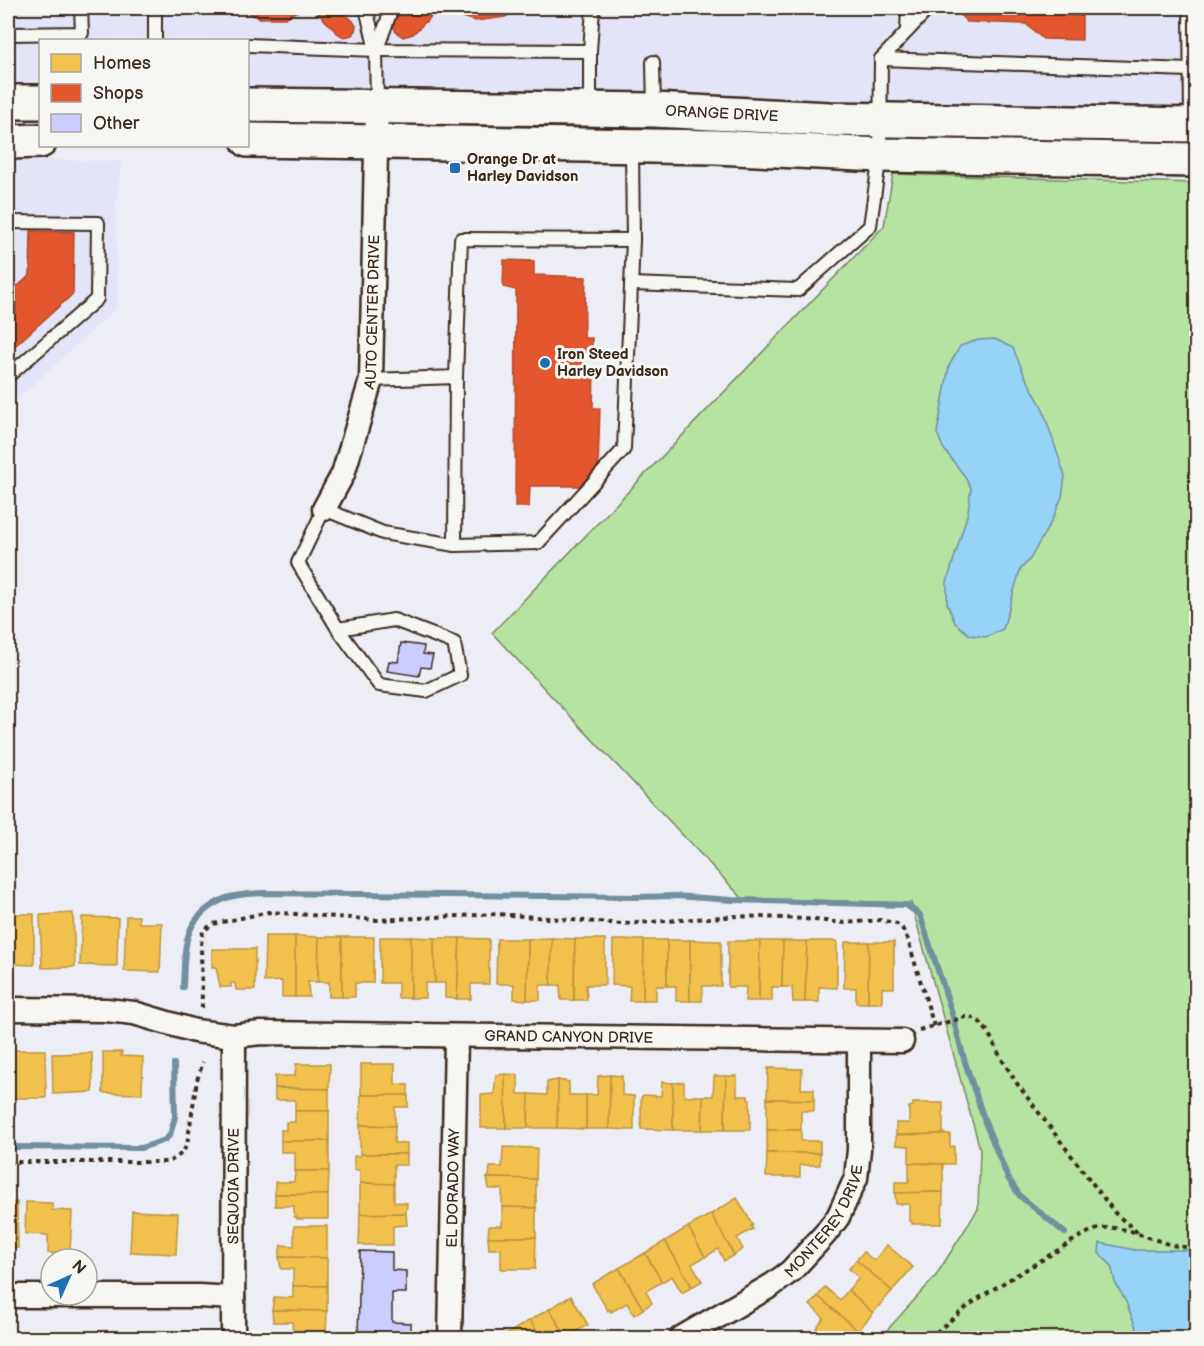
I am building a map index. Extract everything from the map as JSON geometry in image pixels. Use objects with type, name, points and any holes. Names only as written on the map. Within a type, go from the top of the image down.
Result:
[{"type":"street","points":[[8,102],[39,102]]},
{"type":"street","name":"ORANGE DRIVE","points":[[249,105],[654,110],[881,120],[1194,125]]},
{"type":"street","name":"AUTO CENTER DRIVE","points":[[324,509],[343,474],[371,380],[378,106]]},
{"type":"street","points":[[249,140],[716,147],[880,155],[1197,160]]},
{"type":"street","points":[[8,142],[39,141]]},
{"type":"street","name":"GRAND CANYON DRIVE","points":[[8,1009],[125,1012],[195,1031],[234,1036],[261,1034],[902,1041]]},
{"type":"street","name":"SEQUOIA DRIVE","points":[[234,1036],[234,1338]]},
{"type":"street","name":"EL DORADO WAY","points":[[450,1338],[456,1037]]},
{"type":"street","name":"MONTEREY DRIVE","points":[[681,1338],[772,1285],[791,1271],[838,1217],[856,1178],[859,1150],[858,1041]]},
{"type":"street","points":[[8,1296],[199,1296],[233,1299]]},
{"type":"lane","points":[[8,34],[82,33],[81,8]]},
{"type":"lane","points":[[154,39],[155,8]]},
{"type":"lane","points":[[365,8],[376,50],[378,106]]},
{"type":"lane","points":[[376,50],[392,8]]},
{"type":"lane","points":[[590,109],[593,8]]},
{"type":"lane","points":[[907,31],[908,8]]},
{"type":"lane","points":[[631,284],[798,290],[870,226],[880,155],[881,59],[929,8]]},
{"type":"lane","points":[[1190,8],[1190,70],[1194,125]]},
{"type":"lane","points":[[249,45],[376,50],[590,51]]},
{"type":"lane","points":[[881,59],[1190,70]]},
{"type":"lane","points":[[653,62],[654,110]]},
{"type":"lane","points":[[338,629],[394,620],[454,643],[460,675],[426,691],[380,685],[338,629],[298,563],[324,509],[383,533],[455,545],[538,543],[624,449],[633,240],[632,146]]},
{"type":"lane","points":[[8,222],[98,223],[97,299],[8,376]]},
{"type":"lane","points":[[455,545],[460,239],[633,240]]},
{"type":"lane","points":[[371,380],[456,377]]},
{"type":"path","points":[[202,1008],[201,945],[203,931],[213,924],[260,913],[277,912],[378,920],[498,914],[621,924],[715,916],[805,919],[845,923],[881,920],[897,924],[906,934],[934,1026]]},
{"type":"path","points":[[942,1024],[973,1017],[984,1026],[1018,1084],[1070,1154],[1114,1213],[1138,1233]]},
{"type":"path","points":[[8,1162],[168,1162],[174,1160],[187,1145],[197,1080],[203,1062]]},
{"type":"path","points":[[929,1338],[986,1293],[1083,1235],[1102,1228],[1138,1233],[1164,1244],[1181,1248],[1197,1247]]},
{"type":"shaded area","points":[[8,8],[1196,8],[1196,107],[249,100],[249,39],[39,39],[39,97],[8,96]]},
{"type":"shaded area","points":[[8,159],[122,161],[116,208],[118,307],[8,408]]},
{"type":"green space","points":[[893,174],[1196,183],[1196,1338],[880,1338],[935,1277],[978,1209],[980,1149],[911,903],[742,898],[492,633],[884,226]]},
{"type":"water","points":[[995,339],[1013,348],[1042,407],[1065,476],[1062,497],[1052,520],[1030,559],[1020,570],[1003,629],[986,637],[970,635],[955,623],[947,603],[947,582],[968,512],[971,488],[943,448],[937,433],[949,366],[960,346],[978,340]]},
{"type":"water","points":[[1100,1243],[1135,1250],[1190,1250],[1196,1255],[1196,1338],[1140,1338],[1126,1302],[1115,1282],[1111,1265],[1099,1253]]},
{"type":"building: Homes","points":[[73,913],[75,967],[42,968],[40,915]]},
{"type":"building: Homes","points":[[13,914],[34,914],[34,965],[8,964],[8,925],[13,925]]},
{"type":"building: Homes","points":[[126,916],[139,916],[139,923],[162,923],[160,972],[124,971]]},
{"type":"building: Homes","points":[[82,917],[118,918],[117,966],[80,965]]},
{"type":"building: Homes","points":[[265,936],[295,936],[295,997],[282,997],[282,981],[264,982]]},
{"type":"building: Homes","points":[[295,936],[319,937],[318,982],[308,982],[309,997],[295,997]]},
{"type":"building: Homes","points":[[319,937],[342,937],[342,997],[329,997],[329,982],[318,982]]},
{"type":"building: Homes","points":[[342,937],[374,937],[373,983],[355,983],[355,997],[342,997]]},
{"type":"building: Homes","points":[[380,937],[411,937],[411,998],[398,998],[398,983],[380,983]]},
{"type":"building: Homes","points":[[411,937],[434,938],[435,983],[425,983],[425,998],[411,998]]},
{"type":"building: Homes","points":[[434,938],[460,938],[457,999],[445,998],[445,983],[435,983]]},
{"type":"building: Homes","points":[[460,938],[489,939],[489,984],[471,984],[471,999],[457,999]]},
{"type":"building: Homes","points":[[552,938],[551,985],[540,985],[540,1000],[527,1000],[528,939]]},
{"type":"building: Homes","points":[[552,938],[575,939],[574,1000],[561,1000],[560,985],[551,985]]},
{"type":"building: Homes","points":[[497,939],[528,939],[527,1000],[514,999],[514,984],[496,984]]},
{"type":"building: Homes","points":[[575,939],[605,939],[605,985],[586,985],[587,1000],[574,1000]]},
{"type":"building: Homes","points":[[613,940],[644,940],[643,1001],[629,1001],[630,986],[612,985]]},
{"type":"building: Homes","points":[[644,940],[667,940],[667,986],[656,986],[656,1000],[643,1000]]},
{"type":"building: Homes","points":[[667,940],[690,940],[690,1001],[676,1001],[676,986],[667,986]]},
{"type":"building: Homes","points":[[690,940],[721,941],[721,986],[703,986],[702,1001],[690,1001]]},
{"type":"building: Homes","points":[[728,941],[760,941],[759,1001],[745,1001],[746,987],[728,987]]},
{"type":"building: Homes","points":[[760,941],[783,941],[782,987],[772,987],[772,1001],[759,1001]]},
{"type":"building: Homes","points":[[783,941],[807,941],[805,1002],[793,1002],[792,987],[782,987]]},
{"type":"building: Homes","points":[[807,941],[837,941],[837,988],[819,987],[819,1002],[805,1002]]},
{"type":"building: Homes","points":[[845,942],[869,942],[868,1003],[856,1003],[856,988],[844,988]]},
{"type":"building: Homes","points":[[869,942],[894,942],[894,988],[882,988],[882,1003],[868,1003]]},
{"type":"building: Homes","points":[[212,949],[255,949],[255,990],[236,990],[235,983],[231,983],[231,987],[220,987],[216,967],[212,967]]},
{"type":"building: Homes","points":[[8,1050],[45,1050],[46,1098],[9,1098]]},
{"type":"building: Homes","points":[[103,1052],[122,1052],[121,1056],[143,1057],[142,1094],[103,1093]]},
{"type":"building: Homes","points":[[92,1053],[93,1092],[53,1094],[52,1054]]},
{"type":"building: Homes","points":[[296,1064],[330,1064],[329,1089],[275,1088],[275,1076],[295,1076]]},
{"type":"building: Homes","points":[[361,1064],[395,1064],[395,1084],[408,1085],[408,1095],[361,1095]]},
{"type":"building: Homes","points":[[768,1068],[802,1069],[801,1089],[814,1089],[814,1100],[767,1099]]},
{"type":"building: Homes","points":[[505,1074],[518,1075],[518,1094],[529,1094],[528,1128],[506,1128]]},
{"type":"building: Homes","points":[[505,1074],[506,1128],[481,1128],[481,1095],[494,1094],[496,1075]]},
{"type":"building: Homes","points":[[610,1075],[622,1076],[622,1095],[634,1096],[634,1130],[609,1129]]},
{"type":"building: Homes","points":[[610,1075],[609,1129],[586,1129],[586,1095],[597,1095],[598,1076]]},
{"type":"building: Homes","points":[[714,1076],[726,1076],[725,1130],[702,1130],[703,1096],[713,1096]]},
{"type":"building: Homes","points":[[726,1076],[737,1076],[737,1096],[748,1096],[750,1099],[750,1130],[725,1130]]},
{"type":"building: Homes","points":[[558,1080],[569,1082],[569,1095],[586,1095],[586,1129],[557,1128]]},
{"type":"building: Homes","points":[[558,1080],[557,1128],[528,1128],[529,1094],[547,1095],[547,1082]]},
{"type":"building: Homes","points":[[662,1082],[673,1083],[673,1130],[641,1129],[641,1098],[643,1095],[661,1096]]},
{"type":"building: Homes","points":[[684,1082],[684,1096],[703,1096],[702,1130],[673,1130],[673,1083]]},
{"type":"building: Homes","points":[[275,1088],[329,1089],[329,1111],[295,1111],[295,1100],[275,1100]]},
{"type":"building: Homes","points":[[361,1095],[408,1095],[408,1107],[395,1107],[395,1126],[360,1125]]},
{"type":"building: Homes","points":[[767,1099],[814,1100],[814,1111],[801,1111],[801,1130],[767,1130]]},
{"type":"building: Homes","points":[[913,1103],[943,1103],[943,1134],[896,1135],[896,1123],[909,1123],[909,1107],[913,1106]]},
{"type":"building: Homes","points":[[295,1111],[329,1111],[329,1141],[281,1141],[281,1130],[286,1130],[286,1122],[295,1122]]},
{"type":"building: Homes","points":[[360,1125],[395,1126],[394,1143],[407,1143],[407,1154],[360,1154]]},
{"type":"building: Homes","points":[[767,1130],[801,1130],[801,1141],[820,1141],[820,1153],[767,1153]]},
{"type":"building: Homes","points":[[950,1134],[950,1147],[954,1146],[954,1164],[909,1163],[909,1146],[896,1145],[896,1135]]},
{"type":"building: Homes","points":[[281,1141],[329,1141],[329,1171],[295,1171],[295,1152],[281,1152]]},
{"type":"building: Homes","points":[[503,1147],[537,1148],[536,1179],[487,1178],[490,1167],[502,1167]]},
{"type":"building: Homes","points":[[767,1153],[820,1153],[820,1165],[800,1165],[800,1177],[766,1177]]},
{"type":"building: Homes","points":[[360,1154],[407,1154],[407,1165],[394,1165],[394,1184],[360,1183],[360,1170],[354,1170],[354,1156],[360,1156]]},
{"type":"building: Homes","points":[[909,1163],[943,1164],[943,1192],[895,1193],[895,1182],[909,1182]]},
{"type":"building: Homes","points":[[295,1171],[329,1171],[328,1195],[275,1194],[275,1182],[294,1182]]},
{"type":"building: Homes","points":[[487,1178],[536,1179],[536,1208],[502,1207],[502,1189],[489,1189]]},
{"type":"building: Homes","points":[[360,1183],[394,1184],[394,1202],[407,1203],[406,1213],[360,1214]]},
{"type":"building: Homes","points":[[943,1192],[942,1224],[912,1224],[909,1221],[909,1204],[896,1204],[895,1193]]},
{"type":"building: Homes","points":[[275,1194],[328,1195],[328,1219],[297,1219],[294,1217],[294,1206],[275,1206]]},
{"type":"building: Homes","points":[[737,1198],[753,1225],[751,1226],[753,1229],[737,1238],[743,1249],[734,1255],[711,1214]]},
{"type":"building: Homes","points":[[17,1202],[18,1248],[8,1248],[8,1203]]},
{"type":"building: Homes","points":[[26,1202],[52,1203],[52,1210],[72,1211],[70,1247],[48,1247],[48,1235],[25,1234]]},
{"type":"building: Homes","points":[[502,1207],[536,1208],[536,1237],[488,1237],[489,1226],[502,1226]]},
{"type":"building: Homes","points":[[132,1211],[178,1213],[176,1254],[130,1252]]},
{"type":"building: Homes","points":[[406,1213],[407,1225],[393,1226],[393,1245],[359,1245],[360,1214]]},
{"type":"building: Homes","points":[[711,1214],[734,1255],[724,1261],[718,1249],[705,1257],[688,1227]]},
{"type":"building: Homes","points":[[294,1226],[327,1226],[327,1258],[279,1257],[281,1245],[294,1246]]},
{"type":"building: Homes","points":[[688,1227],[705,1257],[692,1264],[702,1281],[692,1287],[665,1241]]},
{"type":"building: Homes","points":[[488,1237],[536,1237],[535,1269],[501,1269],[501,1249],[489,1249]]},
{"type":"building: Homes","points":[[665,1241],[692,1287],[682,1293],[672,1276],[662,1282],[645,1253]]},
{"type":"building: Homes","points":[[887,1245],[913,1267],[892,1291],[856,1260],[864,1252],[874,1261]]},
{"type":"building: Homes","points":[[645,1253],[662,1282],[646,1291],[652,1303],[643,1309],[619,1268]]},
{"type":"building: Homes","points":[[279,1257],[327,1258],[327,1286],[293,1286],[293,1269],[281,1269]]},
{"type":"building: Homes","points":[[856,1260],[892,1291],[873,1313],[848,1290],[859,1278],[849,1269]]},
{"type":"building: Homes","points":[[619,1268],[643,1309],[634,1315],[627,1303],[611,1312],[610,1309],[608,1311],[592,1284]]},
{"type":"building: Homes","points":[[293,1286],[327,1286],[327,1311],[272,1310],[274,1297],[293,1298]]},
{"type":"building: Homes","points":[[825,1287],[840,1300],[848,1290],[873,1313],[858,1331],[818,1296]]},
{"type":"building: Homes","points":[[571,1296],[588,1325],[577,1331],[581,1338],[567,1338],[549,1309]]},
{"type":"building: Homes","points":[[818,1296],[858,1331],[851,1338],[829,1338],[816,1328],[824,1318],[810,1305]]},
{"type":"building: Homes","points":[[549,1309],[567,1338],[540,1338],[530,1320]]},
{"type":"building: Homes","points":[[272,1310],[327,1311],[326,1335],[293,1335],[292,1322],[273,1322]]},
{"type":"building: Homes","points":[[530,1320],[540,1338],[506,1338],[504,1336]]},
{"type":"building: Shops","points":[[236,8],[303,8],[285,18],[260,18]]},
{"type":"building: Shops","points":[[313,8],[339,8],[353,21],[356,26],[355,31],[352,35],[344,37],[337,33]]},
{"type":"building: Shops","points":[[406,8],[440,8],[413,34],[403,37],[396,32],[393,25]]},
{"type":"building: Shops","points":[[446,8],[521,8],[505,17],[476,21],[459,16]]},
{"type":"building: Shops","points":[[953,8],[1082,8],[1082,40],[1043,39],[1026,24],[967,22]]},
{"type":"building: Shops","points":[[31,231],[74,232],[73,294],[8,352],[8,295],[30,275]]},
{"type":"building: Shops","points":[[504,260],[534,261],[534,275],[586,277],[584,338],[592,338],[592,353],[583,352],[583,369],[594,369],[593,408],[600,408],[598,469],[579,486],[530,486],[529,507],[515,507],[516,290],[503,287]]},
{"type":"building: Other","points":[[401,643],[424,646],[423,654],[433,655],[430,668],[421,667],[419,676],[387,671],[389,661],[398,662]]},
{"type":"building: Other","points":[[360,1251],[392,1252],[392,1270],[406,1271],[406,1293],[392,1293],[392,1322],[411,1323],[411,1338],[358,1338]]},
{"type":"waterway","points":[[183,987],[186,946],[193,924],[210,907],[228,897],[243,894],[675,896],[906,905],[920,915],[985,1122],[1008,1178],[1020,1196],[1065,1233]]},
{"type":"waterway","points":[[8,1147],[141,1148],[165,1140],[170,1135],[175,1117],[174,1064]]},
{"type":"place","name":"Orange Dr at Harley Davidson","points":[[455,168]]},
{"type":"place","name":"Iron Steed Harley Davidson","points":[[545,363]]}]
